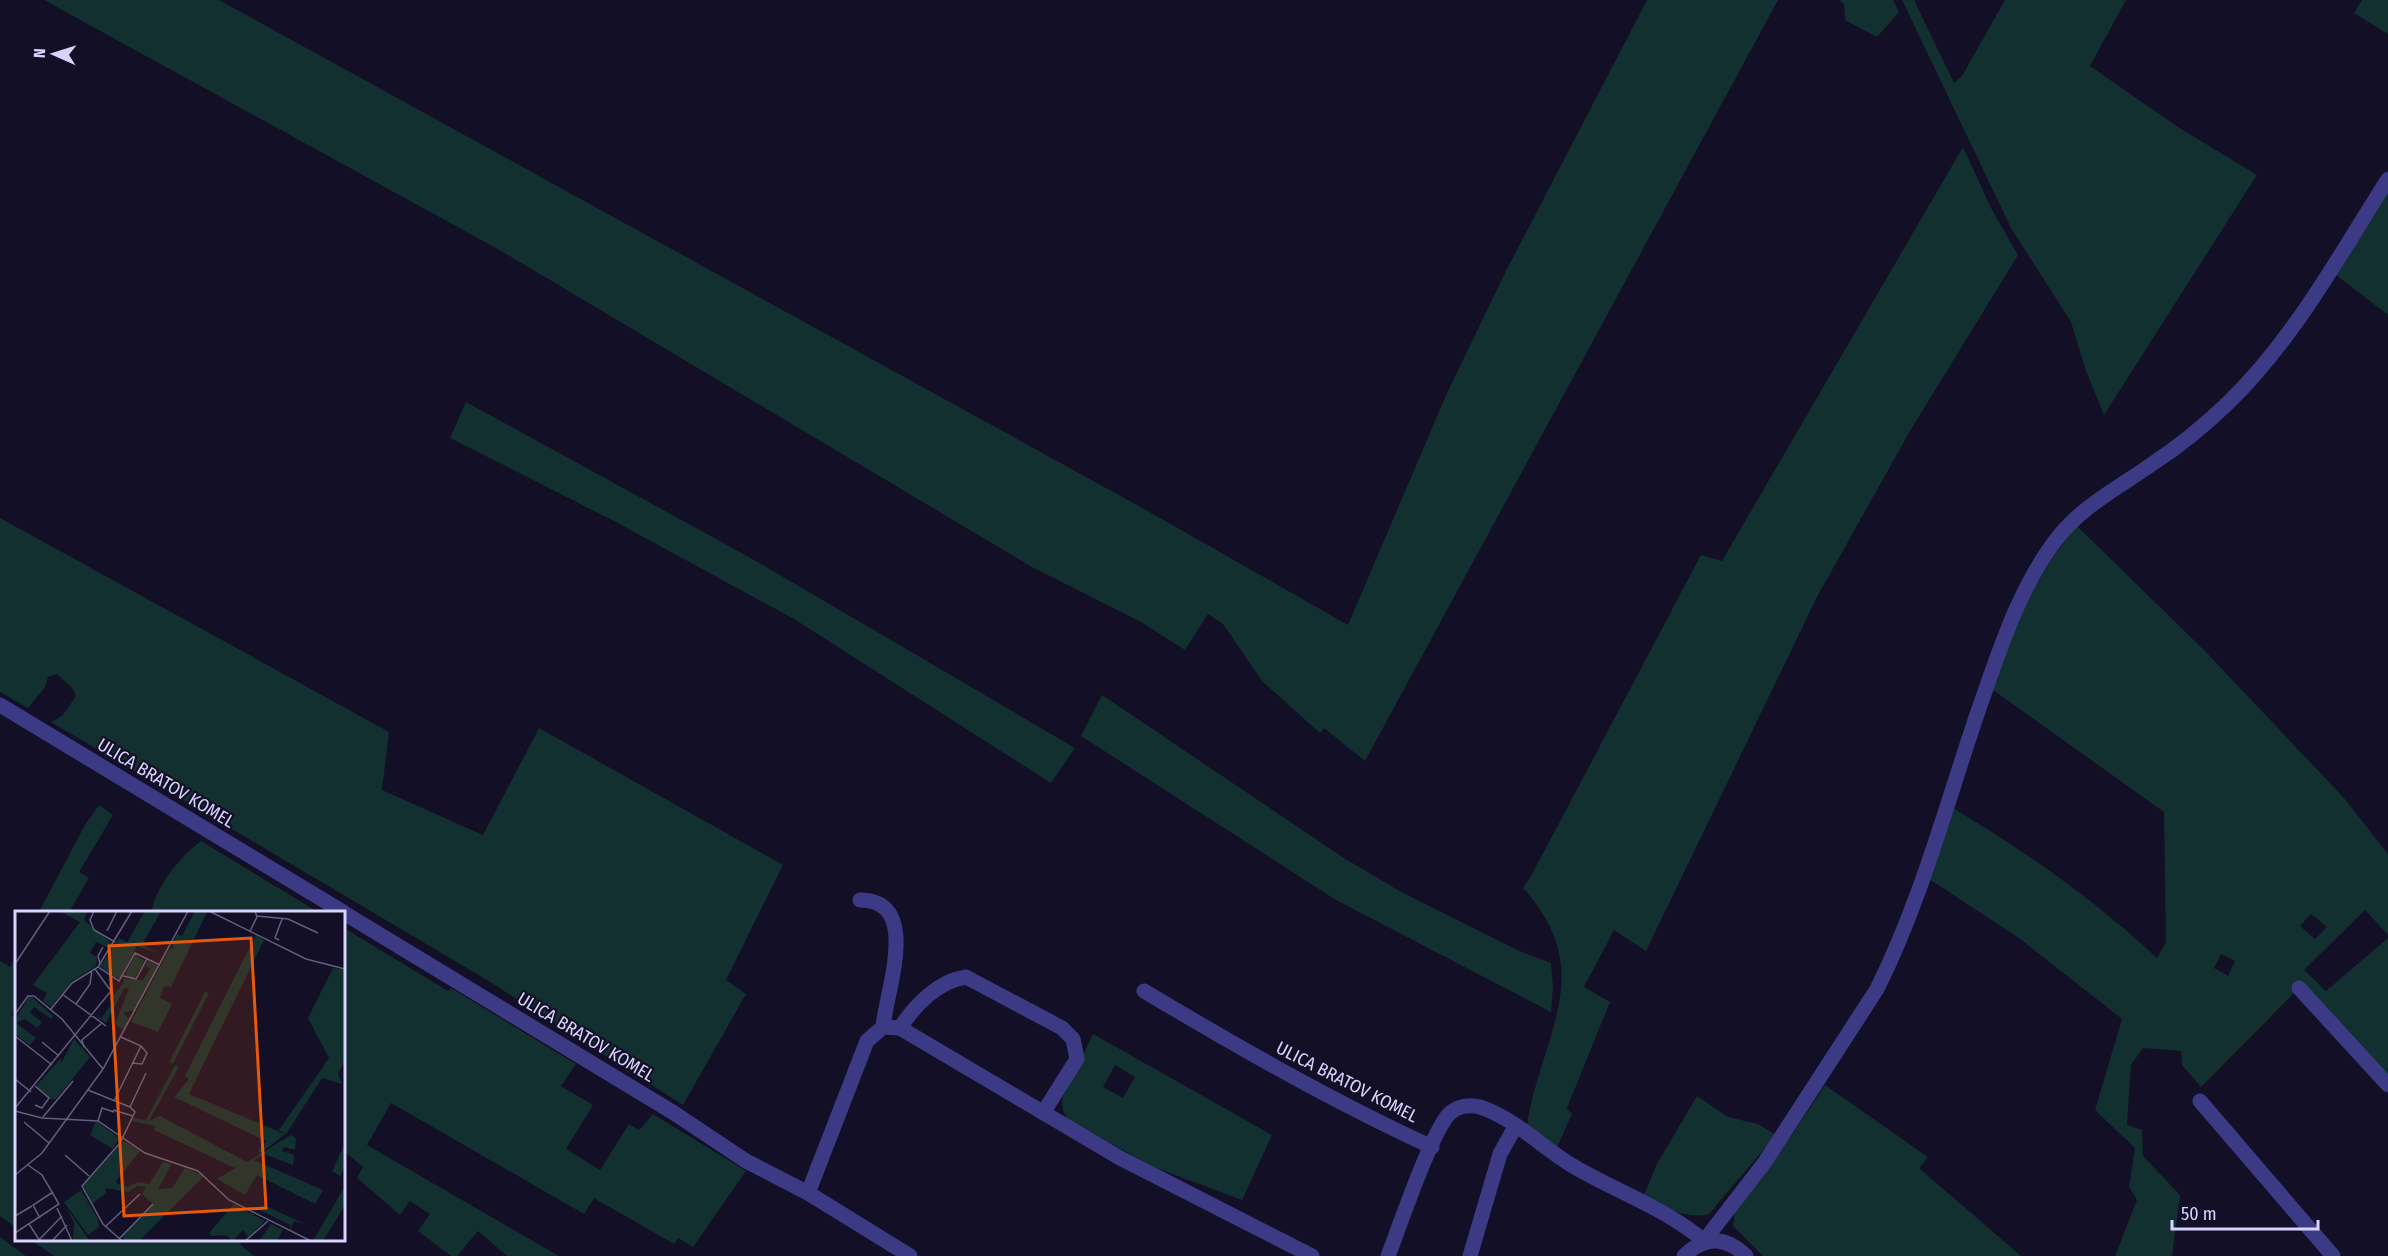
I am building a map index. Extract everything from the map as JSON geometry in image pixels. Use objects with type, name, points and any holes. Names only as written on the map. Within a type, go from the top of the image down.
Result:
[{"type":"street","points":[[1684,1256],[1704,1241],[1771,1154],[1877,989],[1891,961],[1922,876],[2010,620],[2055,540],[2079,515],[2189,438],[2229,402],[2297,322],[2388,179]]},
{"type":"street","name":"ULICA BRATOV KOMEL","points":[[0,705],[340,911]]},
{"type":"street","points":[[860,900],[872,900],[885,908],[895,930],[898,954],[885,1000],[883,1027]]},
{"type":"street","name":"ULICA BRATOV KOMEL","points":[[345,914],[674,1113],[746,1161],[808,1193],[910,1256]]},
{"type":"street","points":[[900,1028],[909,1013],[929,995],[953,979],[966,977],[1062,1028],[1073,1039],[1077,1059],[1043,1113]]},
{"type":"street","points":[[2299,988],[2388,1086]]},
{"type":"street","name":"ULICA BRATOV KOMEL","points":[[1144,991],[1280,1072],[1431,1147]]},
{"type":"street","points":[[808,1193],[867,1041],[883,1027],[900,1028],[1120,1158],[1312,1256]]},
{"type":"street","points":[[2200,1101],[2333,1256]]},
{"type":"street","points":[[1388,1256],[1431,1147],[1446,1119],[1464,1106],[1479,1107],[1515,1127],[1582,1171],[1682,1223],[1704,1241],[1719,1240],[1746,1256]]},
{"type":"street","points":[[1470,1256],[1500,1154],[1515,1127]]},
{"type":"green space","points":[[44,0],[219,0],[1146,510],[1348,625],[1447,393],[1506,271],[1647,0],[1778,0],[1365,761],[1324,728],[1320,733],[1262,681],[1223,624],[1208,614],[1185,650],[1141,622],[1032,567],[503,252]]},
{"type":"green space","points":[[1839,0],[1893,0],[1899,12],[1877,37],[1845,20],[1844,4]]},
{"type":"green space","points":[[1902,0],[1914,0],[1954,83],[1962,76],[2005,0],[2126,0],[2090,66],[2178,127],[2257,175],[2104,415],[2086,371],[2071,322],[2011,228]]},
{"type":"green space","points":[[2362,0],[2388,0],[2388,34],[2354,13]]},
{"type":"green space","points":[[1963,147],[1991,208],[2018,255],[1910,431],[1817,597],[1646,951],[1614,930],[1584,987],[1610,1002],[1567,1108],[1572,1114],[1557,1147],[1527,1126],[1559,1005],[1562,977],[1558,949],[1546,919],[1523,888],[1701,555],[1722,561]]},
{"type":"green space","points":[[2388,192],[2388,315],[2335,274]]},
{"type":"green space","points":[[466,402],[749,557],[1075,748],[1051,783],[794,619],[614,521],[450,438]]},
{"type":"green space","points":[[0,518],[389,732],[382,790],[483,835],[539,728],[783,865],[726,980],[746,994],[683,1105],[487,980],[51,722],[63,715],[76,696],[73,689],[57,674],[48,677],[45,687],[28,708],[0,692]]},
{"type":"green space","points":[[2077,526],[2205,651],[2344,798],[2388,854],[2388,935],[2365,910],[2304,970],[2326,991],[2388,938],[2388,1080],[2302,985],[2201,1087],[2182,1065],[2181,1051],[2143,1048],[2131,1065],[2127,1125],[2142,1130],[2143,1156],[2180,1195],[2172,1256],[2115,1256],[2137,1200],[2129,1187],[2135,1148],[2095,1110],[2122,1019],[2019,938],[1929,879],[1953,808],[2008,842],[2059,878],[2133,936],[2157,958],[2166,942],[2164,812],[1993,690],[2026,604],[2062,544]],"holes":[[[2311,914],[2327,927],[2315,939],[2300,926]],[[2221,954],[2235,961],[2228,976],[2214,968]]]},
{"type":"green space","points":[[1102,695],[1344,858],[1403,893],[1517,950],[1551,963],[1553,987],[1551,1012],[1336,900],[1081,736]]},
{"type":"green space","points":[[99,805],[113,815],[79,872],[89,878],[70,911],[40,911],[85,825]]},
{"type":"green space","points":[[201,841],[316,911],[219,911],[216,909],[215,911],[152,911],[157,893],[163,883],[193,847]]},
{"type":"green space","points":[[345,929],[448,991],[451,988],[576,1064],[561,1086],[593,1105],[566,1149],[600,1170],[629,1124],[639,1130],[653,1114],[746,1171],[693,1247],[678,1238],[674,1244],[594,1198],[584,1214],[391,1103],[367,1145],[559,1256],[507,1256],[478,1231],[457,1256],[451,1256],[418,1231],[430,1214],[410,1201],[400,1215],[357,1178],[363,1167],[345,1152]]},
{"type":"green space","points":[[15,956],[15,1007],[11,1015],[15,1016],[15,1227],[0,1216],[0,961],[10,967]]},
{"type":"green space","points":[[1093,1034],[1272,1135],[1242,1200],[1154,1167],[1068,1120],[1063,1111],[1062,1099]],"holes":[[[1115,1065],[1135,1077],[1123,1098],[1103,1087]]]},
{"type":"green space","points":[[1825,1085],[1928,1157],[1919,1168],[2021,1256],[1763,1256],[1733,1226],[1735,1211],[1772,1165]]},
{"type":"green space","points":[[1697,1096],[1728,1117],[1758,1124],[1776,1135],[1709,1214],[1691,1215],[1667,1208],[1644,1195],[1657,1164]]},
{"type":"green space","points":[[0,1237],[26,1256],[0,1256]]},
{"type":"green space","points":[[32,1241],[242,1241],[240,1244],[254,1256],[54,1256]]}]
